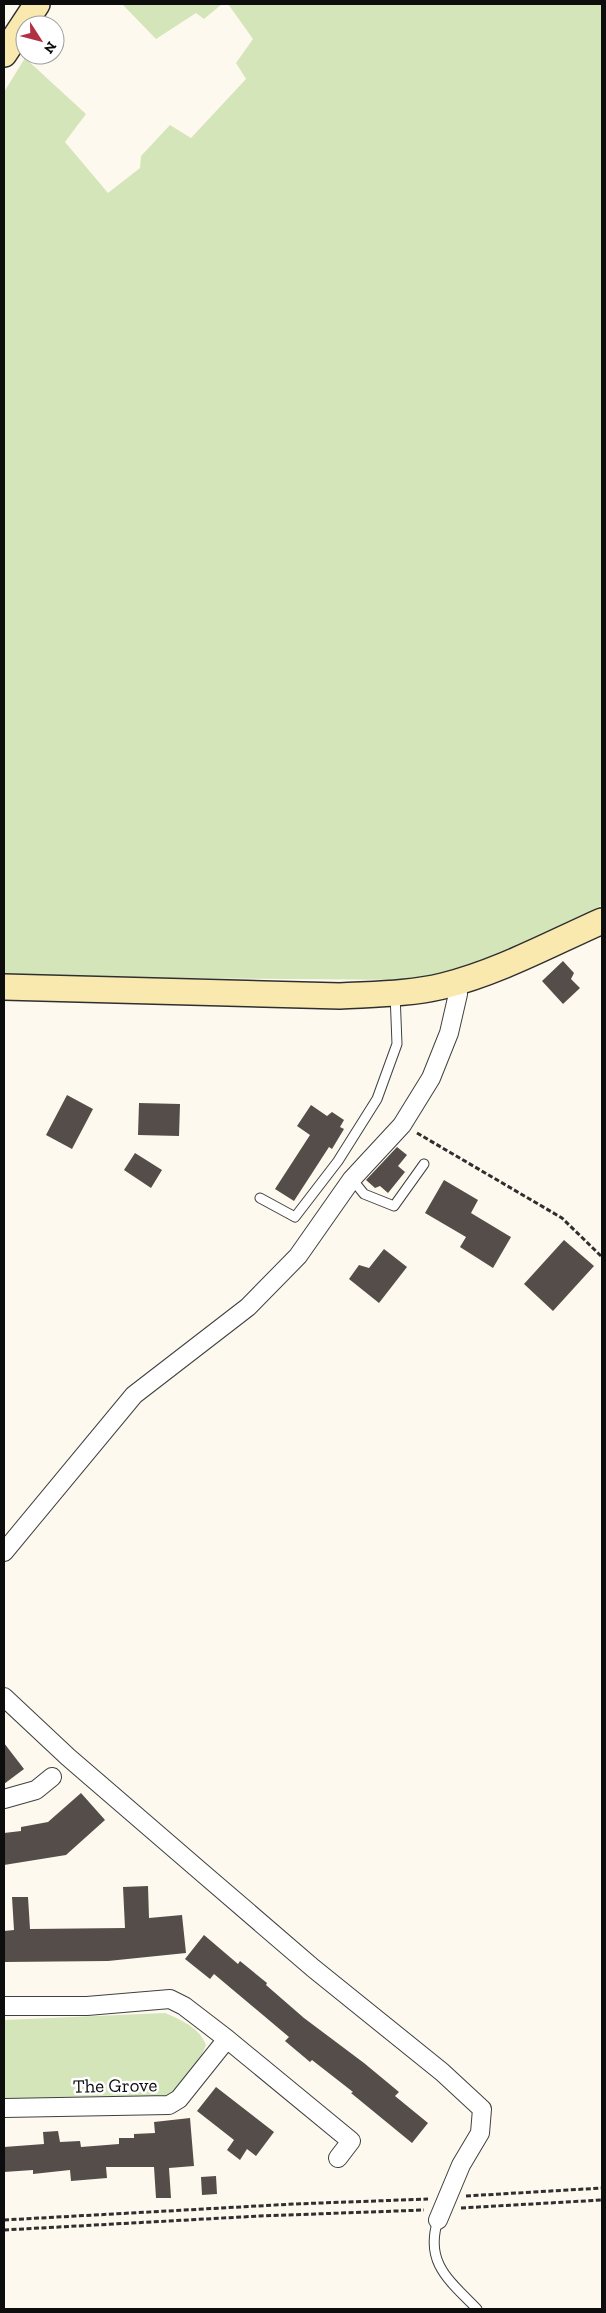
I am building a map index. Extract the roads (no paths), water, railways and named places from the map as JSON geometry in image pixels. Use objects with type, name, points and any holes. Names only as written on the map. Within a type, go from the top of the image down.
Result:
[{"type":"main road","points":[[4,54],[37,4]]},
{"type":"main road","points":[[4,988],[340,996],[395,993],[455,982],[484,974],[602,920]]},
{"type":"street","points":[[4,1552],[134,1395],[248,1307],[298,1256],[352,1179],[402,1125],[431,1078],[449,1033],[458,994],[455,982]]},
{"type":"street","points":[[4,1697],[68,1757],[314,1968],[442,2072],[482,2110],[480,2133],[431,2215]]},
{"type":"street","points":[[4,1799],[36,1790],[52,1777]]},
{"type":"street","points":[[4,2006],[88,2006],[170,1999],[184,2006],[227,2039],[351,2141],[338,2158]]},
{"type":"street","name":"The Grove","points":[[4,2108],[169,2105],[179,2098],[227,2039]]},
{"type":"lane","points":[[260,1198],[295,1218],[338,1161],[377,1099],[397,1044],[395,993]]},
{"type":"lane","points":[[352,1179],[364,1194],[394,1206],[424,1164]]},
{"type":"lane","points":[[431,2215],[434,2233],[433,2248],[436,2259],[446,2277],[477,2309]]}]
